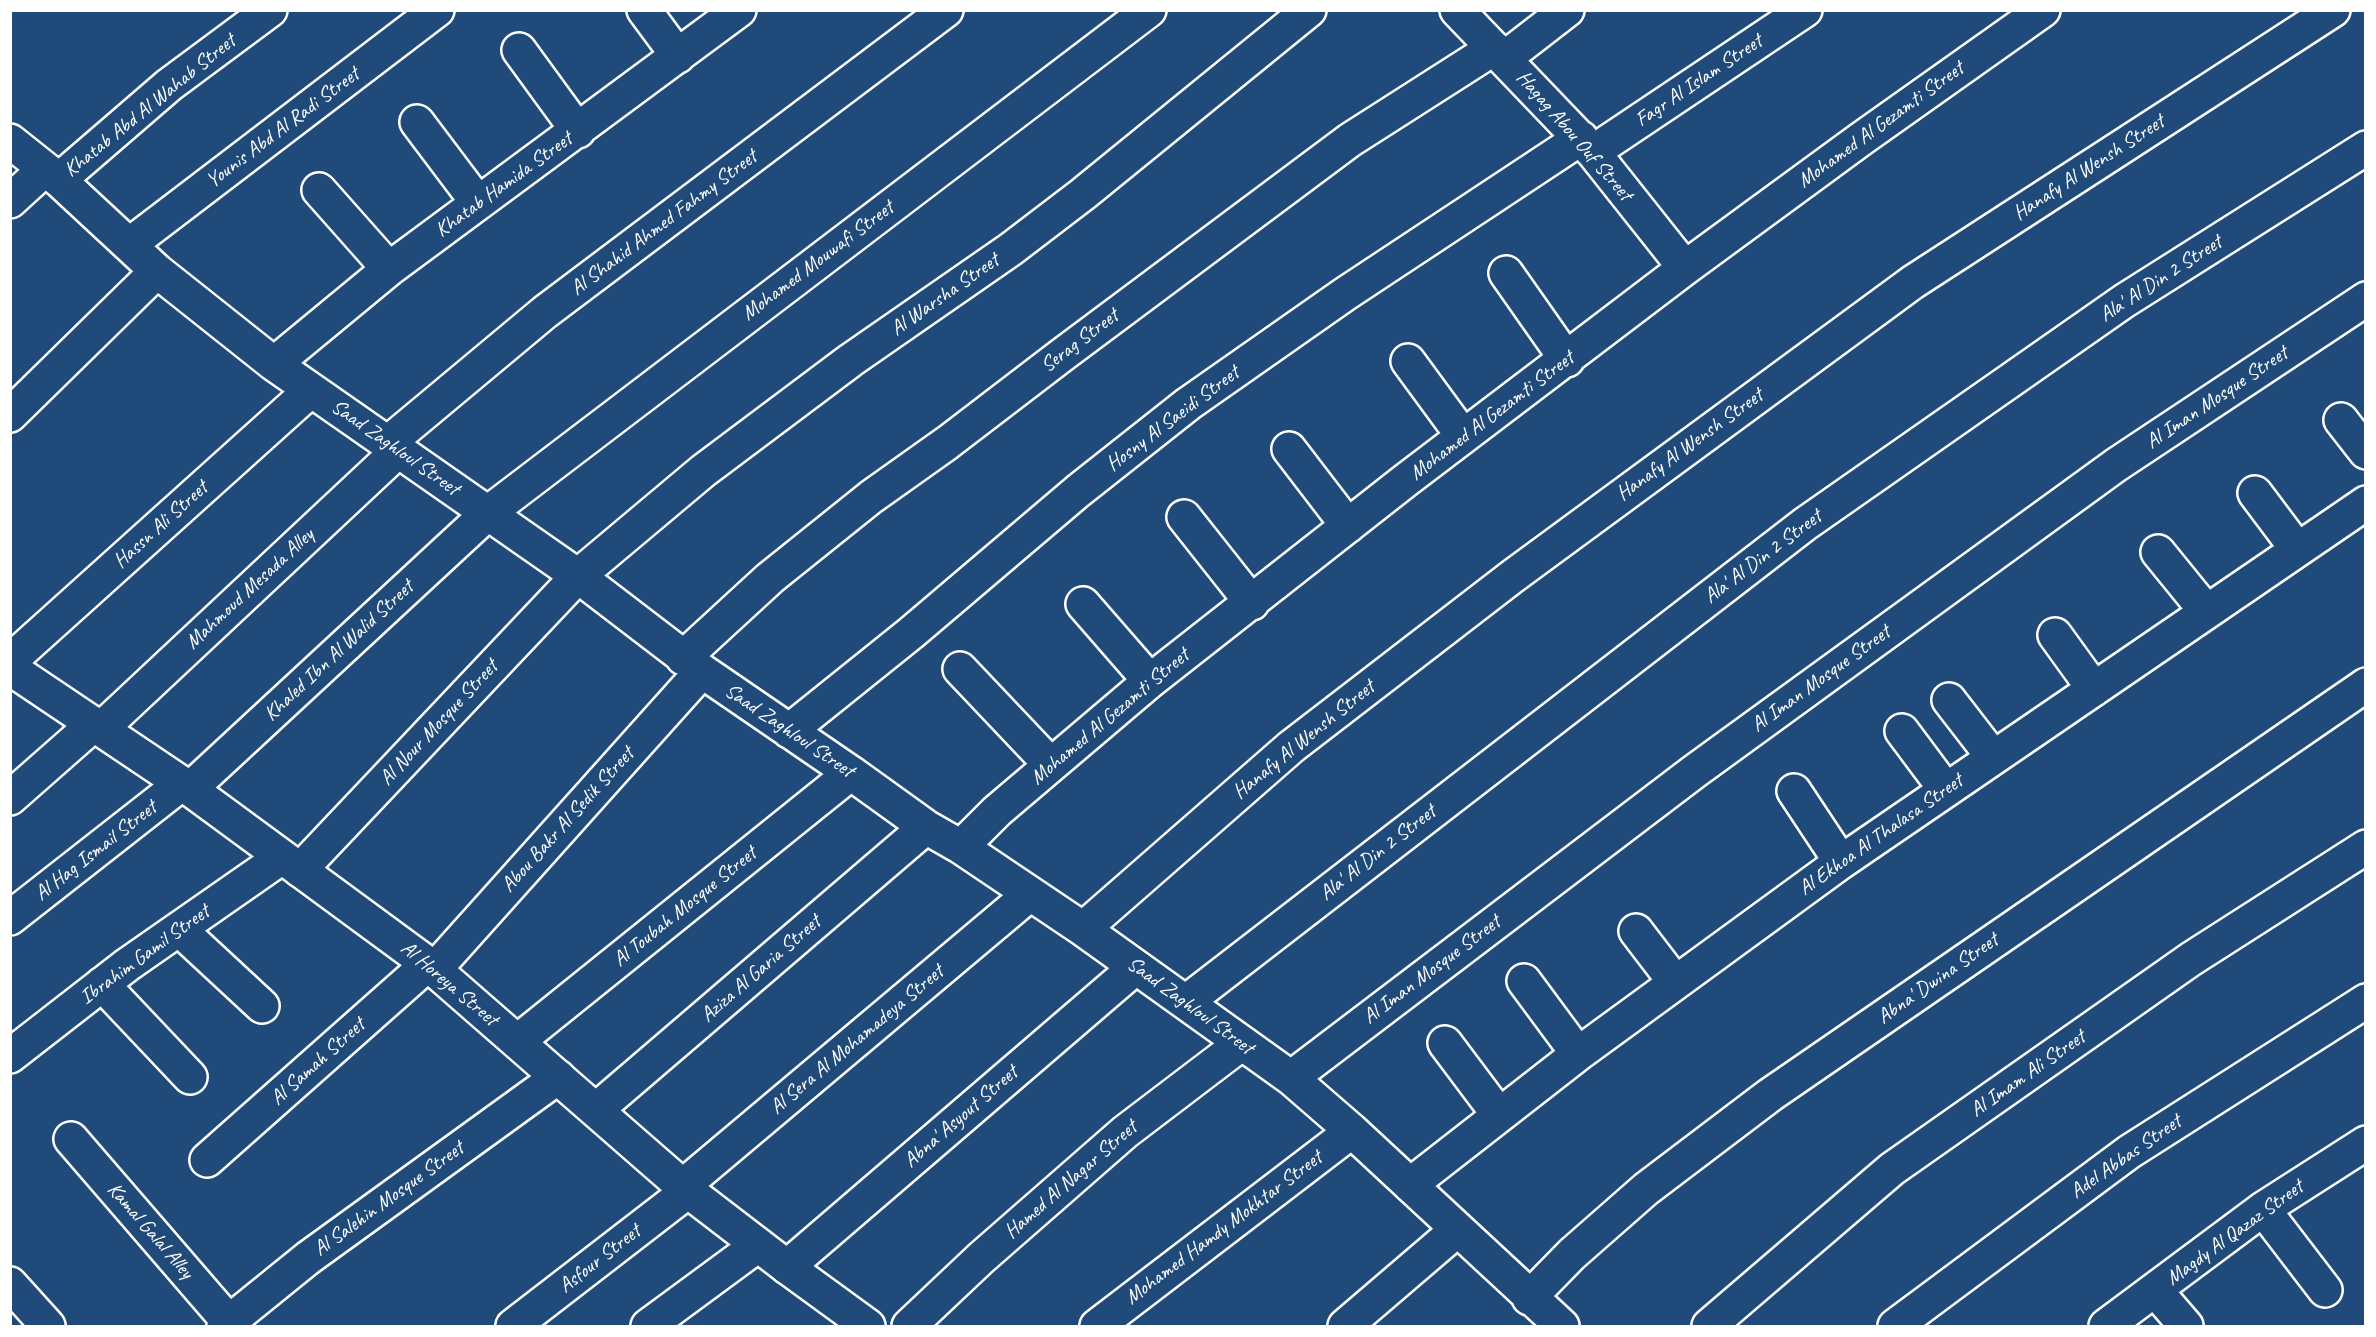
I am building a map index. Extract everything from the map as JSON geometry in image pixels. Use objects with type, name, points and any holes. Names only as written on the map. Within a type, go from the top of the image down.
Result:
[{"type":"street","name":"Khatab Abd Al Wahab Street","points":[[10,201],[52,175],[270,10]]},
{"type":"street","name":"Younis Abd Al Radi Street","points":[[129,245],[437,10]]},
{"type":"street","points":[[645,10],[678,56]]},
{"type":"street","name":"Khatab Hamida Street","points":[[274,364],[389,268],[578,131],[739,10]]},
{"type":"street","name":"Al Shahid Ahmed Fahmy Street","points":[[394,447],[545,312],[946,10]]},
{"type":"street","name":"Mohamed Mouwafi Street","points":[[488,513],[1149,10]]},
{"type":"street","name":"Al Warsha Street","points":[[578,576],[703,471],[851,360],[1011,249],[1309,10]]},
{"type":"street","name":"Hagag Abou Ouf Street","points":[[1457,10],[1587,145],[1685,268]]},
{"type":"street","name":"Serag Street","points":[[692,664],[770,578],[871,497],[947,443],[1350,140],[1499,53],[1567,10]]},
{"type":"street","name":"Fagr Al Islam Street","points":[[1587,145],[1805,10]]},
{"type":"street","name":"Hanafy Al Wensh Street","points":[[1083,929],[1291,747],[1513,576],[1665,464],[1913,282],[2333,10]]},
{"type":"street","name":"Mohamed Al Gezamti Street","points":[[961,847],[1050,764],[1150,681],[1463,436],[1567,360],[1685,268],[2030,14]]},
{"type":"street","points":[[519,50],[578,131]]},
{"type":"street","points":[[417,122],[478,203]]},
{"type":"street","name":"Saad Zaghloul Street","points":[[10,141],[52,175],[157,271],[274,364],[578,576],[692,664],[926,827],[961,847],[1083,929],[1291,1078],[1410,1185],[1540,1315]]},
{"type":"street","name":"Hosny Al Saeidi Street","points":[[789,731],[911,633],[1078,491],[1188,404],[1345,294],[1587,145]]},
{"type":"street","name":"Ala' Al Din 2 Street","points":[[1186,1002],[1805,524],[2124,301],[2366,148]]},
{"type":"street","points":[[319,190],[389,268]]},
{"type":"street","points":[[10,415],[157,271]]},
{"type":"street","points":[[1506,273],[1567,360]]},
{"type":"street","name":"Al Iman Mosque Street","points":[[1291,1078],[1695,771],[2116,465],[2366,300]]},
{"type":"street","points":[[1408,362],[1463,436]]},
{"type":"street","name":"Hassn Ali Street","points":[[10,661],[311,390]]},
{"type":"street","points":[[2341,420],[2366,452]]},
{"type":"street","name":"Mahmoud Mesada Alley","points":[[10,798],[98,726],[394,447]]},
{"type":"street","points":[[1289,449],[1348,526]]},
{"type":"street","points":[[2256,493],[2297,549]]},
{"type":"street","name":"Al Ekhoa Al Thalasa Street","points":[[1410,1185],[1578,1054],[1842,862],[2366,503]]},
{"type":"street","name":"Khaled Ibn Al Walid Street","points":[[185,787],[488,513]]},
{"type":"street","points":[[1184,517],[1252,603]]},
{"type":"street","points":[[2158,552],[2206,611]]},
{"type":"street","name":"Al Nour Mosque Street","points":[[291,864],[578,576]]},
{"type":"street","points":[[1083,604],[1150,681]]},
{"type":"street","points":[[2055,635],[2094,689]]},
{"type":"street","name":"Abou Bakr Al Sedik Street","points":[[431,966],[692,664]]},
{"type":"street","name":"Al Horeya Street","points":[[10,668],[185,787],[431,966],[686,1188],[860,1325]]},
{"type":"street","points":[[960,669],[1050,764]]},
{"type":"street","name":"Abna' Dwina Street","points":[[1540,1315],[1572,1254],[1646,1189],[1770,1095],[2366,685]]},
{"type":"street","points":[[1949,700],[1993,757]]},
{"type":"street","points":[[1902,731],[1946,790]]},
{"type":"street","name":"Al Toubah Mosque Street","points":[[518,1041],[851,773]]},
{"type":"street","name":"Al Hag Ismail Street","points":[[10,918],[185,787]]},
{"type":"street","points":[[1794,791],[1842,862]]},
{"type":"street","name":"Aziza Al Garia Street","points":[[596,1110],[926,827]]},
{"type":"street","name":"Al Imam Ali Street","points":[[1709,1326],[1892,1169],[2192,959],[2366,847]]},
{"type":"street","name":"Ibrahim Gamil Street","points":[[10,1056],[102,984],[179,929],[291,864]]},
{"type":"street","name":"Al Sera Al Mohamadeya Street","points":[[686,1188],[1030,894]]},
{"type":"street","points":[[179,929],[262,1006]]},
{"type":"street","points":[[1636,931],[1675,982]]},
{"type":"street","name":"Al Samah Street","points":[[207,1160],[431,966]]},
{"type":"street","name":"Abna' Asyout Street","points":[[787,1267],[1136,967]]},
{"type":"street","points":[[1524,981],[1578,1054]]},
{"type":"street","points":[[102,984],[190,1077]]},
{"type":"street","name":"Adel Abbas Street","points":[[1895,1326],[2129,1152],[2366,1001]]},
{"type":"street","name":"Hamed Al Nagar Street","points":[[909,1326],[981,1258],[1125,1132],[1242,1043]]},
{"type":"street","points":[[1445,1043],[1499,1115]]},
{"type":"street","name":"Al Salehin Mosque Street","points":[[227,1324],[308,1258],[558,1077]]},
{"type":"street","name":"Mohamed Hamdy Mokhtar Street","points":[[1097,1326],[1352,1131]]},
{"type":"street","name":"Kamal Galal Alley","points":[[71,1139],[227,1324]]},
{"type":"street","name":"Magdy Al Qazaz Street","points":[[2106,1326],[2263,1209],[2366,1143]]},
{"type":"street","name":"Asfour Street","points":[[513,1326],[686,1188]]},
{"type":"street","points":[[2263,1209],[2325,1290]]},
{"type":"street","points":[[1344,1326],[1457,1230]]},
{"type":"street","points":[[648,1326],[758,1245]]},
{"type":"street","points":[[10,1284],[48,1326]]},
{"type":"street","points":[[2155,1290],[2186,1326]]}]
